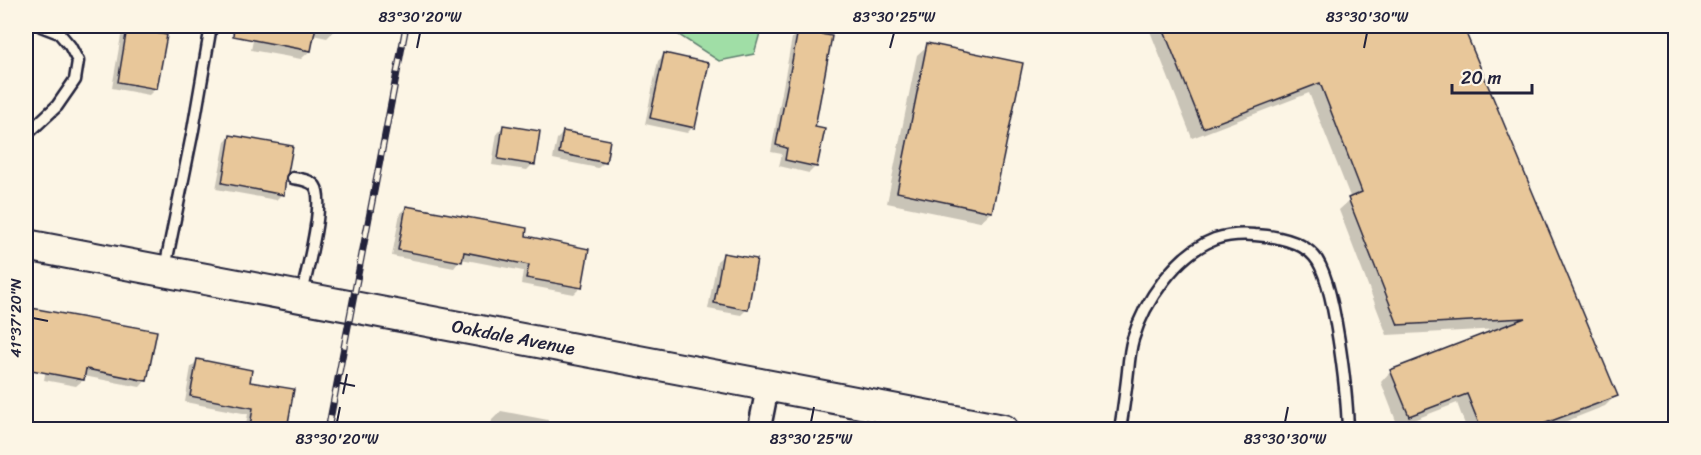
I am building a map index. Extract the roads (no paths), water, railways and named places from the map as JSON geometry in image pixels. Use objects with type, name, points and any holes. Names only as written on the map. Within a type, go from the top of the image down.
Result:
[{"type":"street","name":"Oakdale Avenue","points":[[26,245],[1003,429]]},
{"type":"street","points":[[759,429],[768,385]]},
{"type":"lane","points":[[26,135],[57,106],[75,80],[78,61],[70,46],[59,33],[41,26]]},
{"type":"lane","points":[[164,271],[193,130],[211,26]]},
{"type":"lane","points":[[293,178],[312,183],[319,198],[301,297]]},
{"type":"lane","points":[[1120,429],[1132,341],[1142,316],[1156,291],[1174,269],[1197,249],[1215,239],[1244,234],[1272,236],[1298,245],[1314,256],[1325,273],[1340,356],[1348,429]]},
{"type":"railway","points":[[328,430],[406,26]]},
{"type":"railway","points":[[1670,26],[1676,33]]}]
